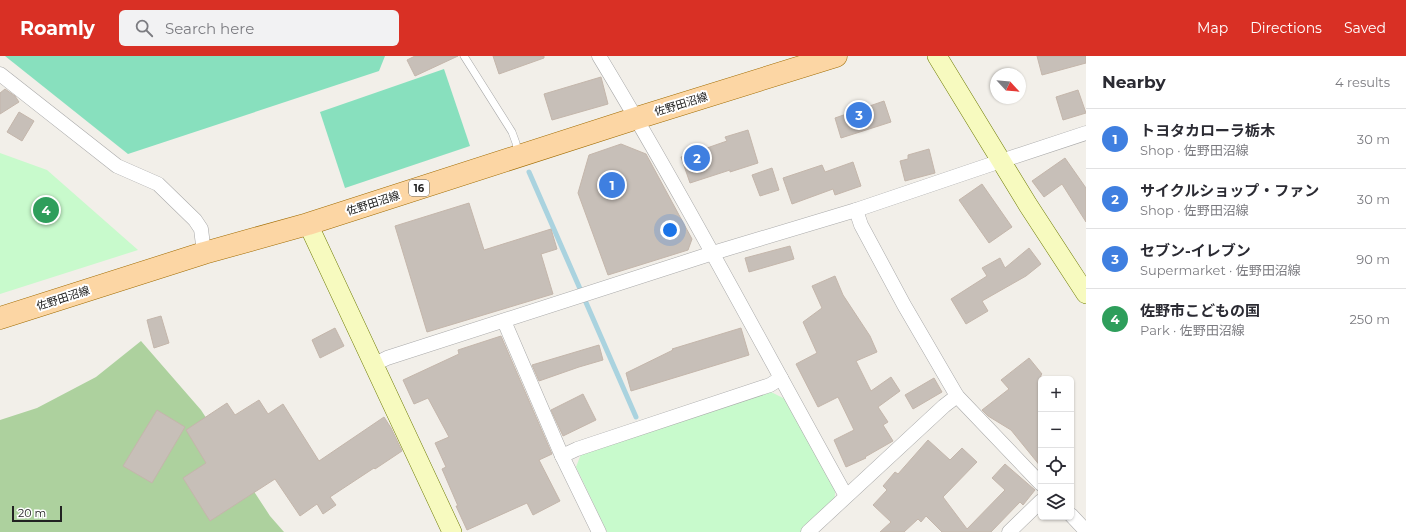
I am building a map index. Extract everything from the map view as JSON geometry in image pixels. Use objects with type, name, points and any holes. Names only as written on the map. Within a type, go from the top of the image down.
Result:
[{"type":"main road","name":"佐野田沼線","points":[[0,318],[204,253],[308,224],[637,118],[836,56]]},
{"type":"street","points":[[599,56],[637,118],[713,253],[846,496]]},
{"type":"street","points":[[937,56],[1028,205],[1086,294]]},
{"type":"street","points":[[0,74],[117,166],[158,184],[195,220],[201,229],[204,253]]},
{"type":"street","points":[[373,365],[387,358],[713,253],[856,210],[1086,133]]},
{"type":"street","points":[[856,210],[860,225],[956,396],[1038,481]]},
{"type":"street","points":[[308,224],[452,532]]},
{"type":"street","points":[[504,321],[562,456],[599,532]]},
{"type":"street","points":[[562,456],[578,449],[770,385],[781,378]]},
{"type":"street","points":[[808,532],[956,396]]},
{"type":"street","points":[[1009,532],[1038,504]]},
{"type":"street","points":[[1074,518],[1086,531]]},
{"type":"lane","points":[[464,56],[512,132],[516,143],[518,156]]},
{"type":"green space","points":[[5,56],[385,56],[379,71],[128,154]]},
{"type":"green space","points":[[444,69],[470,146],[345,188],[320,112]]},
{"type":"green space","points":[[0,153],[47,170],[138,250],[0,294]]},
{"type":"green space","points":[[141,341],[201,410],[270,516],[284,532],[0,532],[0,420],[37,408],[96,377]]},
{"type":"green space","points":[[771,392],[785,399],[836,486],[834,502],[801,532],[607,532],[576,467],[581,454]]},
{"type":"building","points":[[415,56],[458,56],[415,76],[407,60]]},
{"type":"building","points":[[493,56],[544,56],[544,58],[499,74]]},
{"type":"building","points":[[1037,56],[1086,56],[1086,63],[1042,75]]},
{"type":"building","points":[[601,77],[608,104],[552,120],[544,94]]},
{"type":"building","points":[[5,89],[15,96],[19,102],[0,114],[0,93]]},
{"type":"building","points":[[1078,90],[1086,113],[1063,120],[1056,97]]},
{"type":"building","points":[[884,101],[891,122],[841,138],[835,118]]},
{"type":"building","points":[[19,112],[34,121],[22,141],[7,132]]},
{"type":"building","points":[[748,130],[758,163],[690,183],[681,157],[727,141],[725,137]]},
{"type":"building","points":[[621,144],[646,154],[692,239],[688,250],[608,275],[578,193],[589,155]]},
{"type":"building","points":[[929,149],[935,173],[905,181],[900,161],[908,159],[908,155]]},
{"type":"building","points":[[1065,158],[1086,188],[1086,222],[1062,184],[1044,197],[1032,181]]},
{"type":"building","points":[[853,162],[861,186],[835,195],[833,189],[792,204],[783,178],[822,165],[825,172]]},
{"type":"building","points":[[772,168],[779,190],[760,196],[752,175]]},
{"type":"building","points":[[982,184],[1012,227],[989,243],[959,200]]},
{"type":"building","points":[[469,203],[484,250],[551,229],[557,249],[541,254],[553,294],[427,332],[395,226]]},
{"type":"building","points":[[790,246],[794,259],[749,272],[745,258]]},
{"type":"building","points":[[1029,248],[1041,264],[1026,276],[982,301],[988,311],[966,324],[951,299],[987,276],[982,268],[1000,258],[1005,268]]},
{"type":"building","points":[[835,276],[843,295],[870,336],[877,352],[856,361],[871,391],[891,377],[900,391],[878,407],[888,422],[883,425],[893,441],[865,457],[866,458],[846,467],[834,440],[854,430],[838,397],[818,407],[796,364],[817,353],[803,322],[822,308],[812,286]]},
{"type":"building","points":[[161,316],[169,343],[154,348],[147,320]]},
{"type":"building","points":[[335,328],[344,346],[320,358],[312,340]]},
{"type":"building","points":[[741,328],[749,355],[631,391],[626,373],[673,350],[672,349]]},
{"type":"building","points":[[501,336],[552,454],[539,460],[560,501],[533,515],[527,503],[467,530],[442,469],[446,467],[435,443],[449,437],[428,398],[414,404],[403,380],[459,354],[458,350]]},
{"type":"building","points":[[599,345],[603,360],[539,381],[532,365]]},
{"type":"building","points":[[1029,358],[1042,374],[1041,376],[1038,376],[1038,463],[1011,430],[988,416],[982,410],[1009,389],[1001,380]]},
{"type":"building","points":[[934,378],[942,392],[913,409],[905,395]]},
{"type":"building","points":[[583,394],[596,420],[563,436],[551,410]]},
{"type":"building","points":[[259,400],[268,414],[283,404],[319,461],[384,417],[402,451],[330,497],[336,505],[323,514],[317,504],[300,516],[275,479],[210,521],[183,478],[206,463],[186,430],[227,403],[235,415]]},
{"type":"building","points":[[157,410],[185,427],[152,483],[123,466]]},
{"type":"building","points":[[928,440],[950,460],[962,448],[977,462],[943,497],[967,529],[1005,490],[992,478],[1005,464],[1035,490],[1023,505],[1020,502],[991,532],[942,532],[926,516],[921,522],[918,519],[904,532],[880,532],[891,522],[873,505],[887,490],[883,486],[895,472],[898,474]]},
{"type":"waterway","points":[[529,172],[636,417]]},
{"type":"place","name":"セブン-イレブン","points":[[859,115]]},
{"type":"place","name":"サイクルショップ・ファン","points":[[697,158]]},
{"type":"place","name":"トヨタカローラ栃木","points":[[612,185]]},
{"type":"place","name":"佐野市こどもの国","points":[[46,210]]}]
